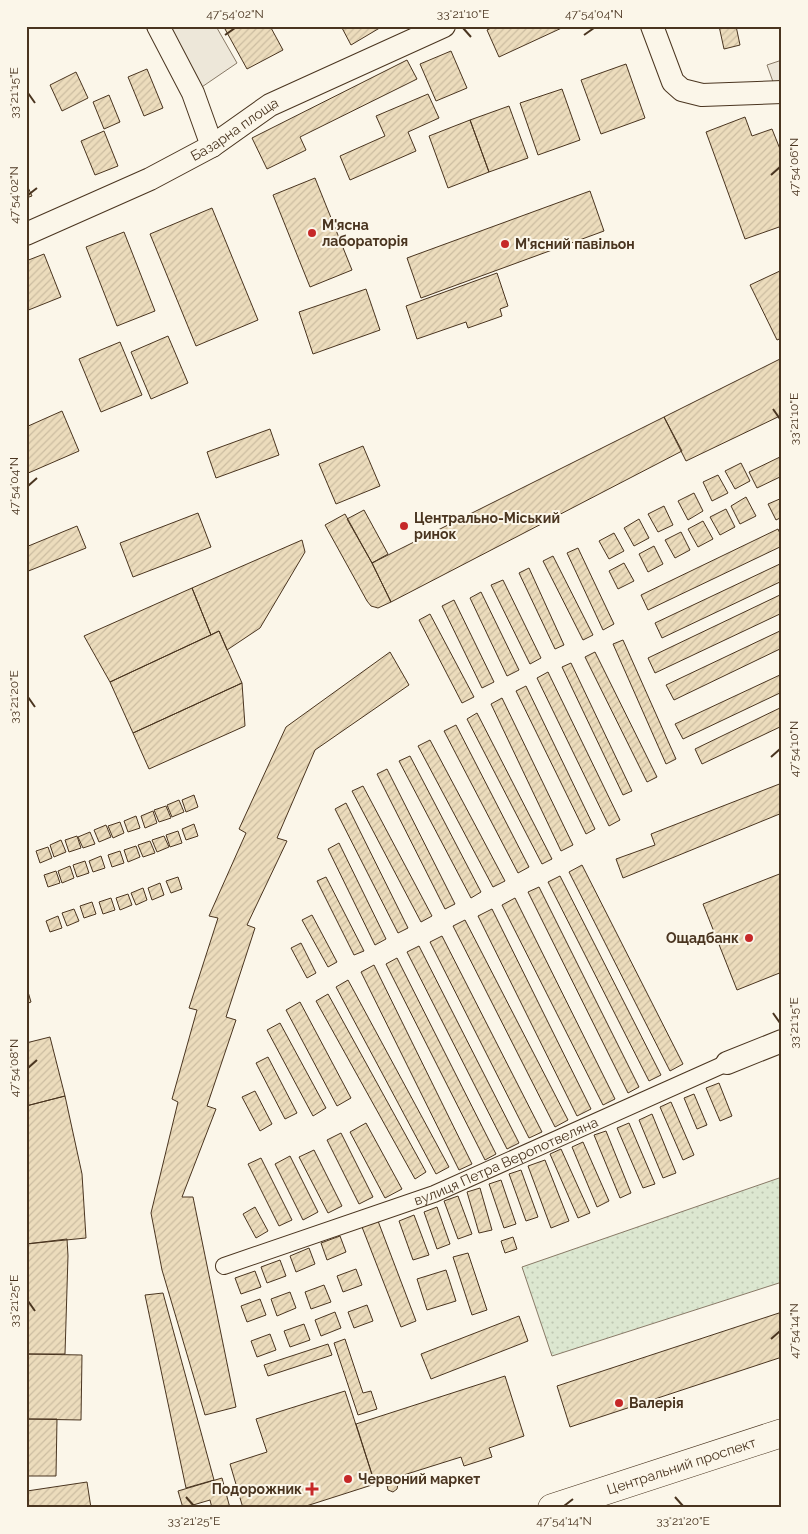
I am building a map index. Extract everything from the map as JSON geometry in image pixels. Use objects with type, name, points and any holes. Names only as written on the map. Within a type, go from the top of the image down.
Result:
[{"type":"main road","name":"Центральний проспект","points":[[552,1508],[782,1433]]},
{"type":"street","points":[[158,26],[193,93],[212,146]]},
{"type":"street","name":"Базарна площа","points":[[26,234],[150,179],[212,146],[270,105],[444,26]]},
{"type":"street","points":[[652,26],[673,82],[682,90],[702,95],[782,92]]},
{"type":"street","name":"вулиця Петра Веропотвеляна","points":[[224,1266],[434,1194],[782,1040]]},
{"type":"green space","points":[[782,1177],[782,1282],[552,1356],[522,1267]]},
{"type":"shaded area","points":[[158,26],[220,26],[217,28],[237,63],[193,93]]},
{"type":"shaded area","points":[[782,60],[782,107],[767,65]]},
{"type":"building","points":[[231,26],[270,26],[283,50],[247,69],[225,29]]},
{"type":"building","points":[[341,26],[383,26],[351,45]]},
{"type":"building","points":[[495,26],[566,26],[499,57],[487,30]]},
{"type":"building","points":[[719,26],[736,26],[740,45],[724,49]]},
{"type":"building","points":[[451,51],[467,88],[436,101],[420,64]]},
{"type":"building","points":[[407,60],[417,79],[300,137],[306,150],[267,169],[252,138]]},
{"type":"building","points":[[626,64],[645,118],[601,134],[581,80]]},
{"type":"building","points":[[147,69],[163,108],[144,116],[128,77]]},
{"type":"building","points":[[76,72],[88,98],[62,111],[50,85]]},
{"type":"building","points":[[562,89],[580,140],[538,155],[520,103]]},
{"type":"building","points":[[428,94],[439,118],[408,132],[416,151],[350,180],[340,156],[385,136],[376,116]]},
{"type":"building","points":[[109,95],[120,122],[104,129],[93,102]]},
{"type":"building","points":[[509,106],[528,158],[489,172],[470,120]]},
{"type":"building","points":[[745,117],[752,136],[772,129],[782,154],[782,226],[745,239],[706,132]]},
{"type":"building","points":[[470,120],[489,172],[448,188],[429,136]]},
{"type":"building","points":[[104,131],[118,166],[95,175],[81,141]]},
{"type":"building","name":"М'ясна лабораторія","points":[[315,178],[352,270],[310,287],[273,195]]},
{"type":"building","points":[[26,183],[32,196],[26,198]]},
{"type":"building","name":"М'ясний павільон","points":[[590,191],[604,231],[421,298],[407,258]]},
{"type":"building","points":[[212,208],[258,320],[196,346],[150,234]]},
{"type":"building","points":[[124,232],[155,311],[117,326],[86,247]]},
{"type":"building","points":[[44,254],[61,297],[26,311],[26,261]]},
{"type":"building","points":[[782,270],[782,338],[777,340],[750,285]]},
{"type":"building","points":[[497,273],[508,306],[500,309],[502,316],[468,328],[466,322],[417,339],[406,306]]},
{"type":"building","points":[[366,289],[380,330],[313,354],[299,312]]},
{"type":"building","points":[[168,336],[188,383],[151,399],[131,352]]},
{"type":"building","points":[[120,342],[142,395],[101,412],[79,359]]},
{"type":"building","points":[[782,358],[782,415],[686,461],[664,417]]},
{"type":"building","points":[[62,411],[79,451],[26,474],[26,427]]},
{"type":"building","points":[[664,417],[682,451],[391,602],[372,563]]},
{"type":"building","points":[[270,429],[279,455],[216,478],[207,452]]},
{"type":"building","points":[[363,446],[380,486],[336,504],[319,464]]},
{"type":"building","points":[[782,456],[782,476],[757,488],[749,472]]},
{"type":"building","points":[[741,463],[750,481],[735,489],[725,471]]},
{"type":"building","points":[[718,475],[728,493],[712,501],[703,482]]},
{"type":"building","points":[[694,493],[703,511],[688,520],[678,501]]},
{"type":"building","points":[[746,497],[756,516],[740,524],[731,506]]},
{"type":"building","points":[[782,498],[782,517],[776,520],[768,504]]},
{"type":"building","points":[[664,506],[673,525],[658,532],[648,514]]},
{"type":"building","points":[[726,509],[735,527],[720,535],[710,517]]},
{"type":"building","points":[[364,510],[388,554],[372,563],[347,519]]},
{"type":"building","points":[[198,513],[211,547],[133,577],[120,543]]},
{"type":"building","points":[[345,514],[391,602],[378,608],[371,606],[367,601],[325,525]]},
{"type":"building","points":[[639,519],[649,538],[634,546],[624,528]]},
{"type":"building","points":[[703,521],[713,539],[698,547],[688,529]]},
{"type":"building","points":[[77,526],[86,548],[26,572],[26,547]]},
{"type":"building","points":[[778,529],[782,538],[782,546],[648,610],[641,595]]},
{"type":"building","points":[[681,532],[690,550],[675,558],[665,540]]},
{"type":"building","points":[[614,533],[624,551],[609,559],[599,541]]},
{"type":"building","points":[[302,540],[305,552],[260,628],[227,650],[219,631],[211,635],[192,588]]},
{"type":"building","points":[[654,546],[663,564],[648,572],[639,554]]},
{"type":"building","points":[[578,548],[614,624],[603,630],[567,553]]},
{"type":"building","points":[[553,556],[593,635],[583,640],[543,561]]},
{"type":"building","points":[[624,563],[634,581],[618,589],[609,571]]},
{"type":"building","points":[[782,563],[782,581],[662,638],[655,623]]},
{"type":"building","points":[[529,568],[564,645],[555,649],[519,573]]},
{"type":"building","points":[[503,580],[541,658],[530,664],[491,585]]},
{"type":"building","points":[[192,588],[211,635],[110,682],[84,636]]},
{"type":"building","points":[[481,592],[519,670],[507,676],[470,598]]},
{"type":"building","points":[[782,594],[782,613],[655,673],[648,658]]},
{"type":"building","points":[[454,600],[494,682],[482,688],[442,606]]},
{"type":"building","points":[[430,614],[474,697],[462,703],[419,620]]},
{"type":"building","points":[[782,630],[782,648],[674,700],[666,685]]},
{"type":"building","points":[[219,631],[242,683],[133,733],[110,682]]},
{"type":"building","points":[[623,640],[676,759],[666,764],[613,644]]},
{"type":"building","points":[[390,652],[409,685],[315,750],[277,838],[287,841],[247,925],[255,928],[226,1017],[236,1020],[207,1106],[216,1109],[182,1197],[193,1197],[236,1407],[205,1415],[162,1270],[151,1213],[178,1102],[172,1099],[197,1010],[189,1008],[218,918],[209,916],[246,833],[239,829],[286,727]]},
{"type":"building","points":[[595,652],[657,777],[647,782],[585,657]]},
{"type":"building","points":[[571,663],[632,791],[623,795],[562,667]]},
{"type":"building","points":[[548,672],[620,820],[609,826],[537,678]]},
{"type":"building","points":[[782,674],[782,692],[683,739],[675,724]]},
{"type":"building","points":[[242,683],[245,726],[149,769],[133,733]]},
{"type":"building","points":[[526,686],[595,829],[586,834],[516,691]]},
{"type":"building","points":[[502,698],[573,845],[561,851],[491,704]]},
{"type":"building","points":[[782,707],[782,726],[702,764],[695,749]]},
{"type":"building","points":[[477,713],[552,859],[542,864],[467,719]]},
{"type":"building","points":[[456,725],[529,867],[518,873],[444,731]]},
{"type":"building","points":[[430,740],[505,881],[493,887],[418,746]]},
{"type":"building","points":[[410,756],[481,892],[471,898],[399,761]]},
{"type":"building","points":[[387,769],[455,904],[445,909],[377,774]]},
{"type":"building","points":[[782,783],[782,813],[623,878],[616,859],[655,845],[651,834]]},
{"type":"building","points":[[363,786],[432,916],[421,922],[352,791]]},
{"type":"building","points":[[194,795],[198,807],[186,812],[182,800]]},
{"type":"building","points":[[179,800],[184,812],[172,817],[167,805]]},
{"type":"building","points":[[346,803],[408,928],[398,933],[335,809]]},
{"type":"building","points":[[166,806],[171,818],[159,822],[154,810]]},
{"type":"building","points":[[153,811],[157,823],[145,828],[141,816]]},
{"type":"building","points":[[136,816],[140,828],[128,832],[124,821]]},
{"type":"building","points":[[120,822],[124,833],[113,838],[108,826]]},
{"type":"building","points":[[194,824],[198,836],[186,840],[182,829]]},
{"type":"building","points":[[106,825],[111,837],[99,842],[94,830]]},
{"type":"building","points":[[178,831],[182,843],[170,847],[166,835]]},
{"type":"building","points":[[90,832],[95,844],[83,848],[78,837]]},
{"type":"building","points":[[77,836],[81,848],[69,852],[65,840]]},
{"type":"building","points":[[164,836],[169,847],[157,852],[152,840]]},
{"type":"building","points":[[61,840],[66,852],[54,857],[50,845]]},
{"type":"building","points":[[150,841],[155,853],[143,857],[138,845]]},
{"type":"building","points":[[339,843],[386,939],[375,945],[328,849]]},
{"type":"building","points":[[136,846],[140,857],[128,862],[124,850]]},
{"type":"building","points":[[48,847],[52,858],[40,863],[36,851]]},
{"type":"building","points":[[120,851],[124,863],[112,867],[108,855]]},
{"type":"building","points":[[101,856],[105,868],[93,872],[89,861]]},
{"type":"building","points":[[85,861],[89,873],[77,877],[73,865]]},
{"type":"building","points":[[582,865],[683,1064],[670,1071],[569,872]]},
{"type":"building","points":[[70,866],[74,878],[62,883],[58,871]]},
{"type":"building","points":[[56,871],[60,883],[48,887],[44,875]]},
{"type":"building","name":"Ощадбанк","points":[[782,873],[782,972],[737,990],[703,904]]},
{"type":"building","points":[[560,876],[661,1075],[649,1081],[548,882]]},
{"type":"building","points":[[178,877],[182,889],[171,893],[166,881]]},
{"type":"building","points":[[326,877],[364,951],[354,955],[317,881]]},
{"type":"building","points":[[160,883],[164,895],[152,900],[148,888]]},
{"type":"building","points":[[539,887],[639,1087],[628,1093],[528,892]]},
{"type":"building","points":[[143,888],[147,900],[136,905],[131,893]]},
{"type":"building","points":[[128,894],[132,905],[120,910],[116,898]]},
{"type":"building","points":[[111,898],[115,910],[103,914],[99,902]]},
{"type":"building","points":[[515,898],[615,1099],[603,1105],[502,905]]},
{"type":"building","points":[[92,902],[96,914],[84,918],[80,906]]},
{"type":"building","points":[[74,909],[79,921],[67,926],[62,913]]},
{"type":"building","points":[[492,909],[591,1109],[577,1116],[478,916]]},
{"type":"building","points":[[312,915],[337,962],[328,967],[302,920]]},
{"type":"building","points":[[58,916],[62,928],[50,932],[46,921]]},
{"type":"building","points":[[465,920],[568,1120],[555,1127],[453,926]]},
{"type":"building","points":[[442,936],[542,1132],[529,1138],[430,942]]},
{"type":"building","points":[[301,943],[316,973],[307,978],[291,948]]},
{"type":"building","points":[[419,946],[519,1143],[507,1149],[407,952]]},
{"type":"building","points":[[397,958],[496,1154],[485,1160],[386,964]]},
{"type":"building","points":[[374,965],[472,1164],[459,1170],[361,972]]},
{"type":"building","points":[[348,980],[449,1167],[436,1174],[336,987]]},
{"type":"building","points":[[26,985],[31,1002],[26,1004]]},
{"type":"building","points":[[328,994],[426,1172],[415,1179],[316,1001]]},
{"type":"building","points":[[300,1002],[351,1098],[337,1106],[286,1010]]},
{"type":"building","points":[[280,1023],[326,1108],[313,1116],[267,1030]]},
{"type":"building","points":[[50,1037],[65,1096],[26,1106],[26,1043]]},
{"type":"building","points":[[268,1057],[297,1113],[285,1119],[256,1063]]},
{"type":"building","points":[[719,1083],[732,1116],[720,1121],[706,1088]]},
{"type":"building","points":[[255,1091],[272,1124],[260,1131],[242,1097]]},
{"type":"building","points":[[694,1094],[707,1125],[697,1129],[684,1098]]},
{"type":"building","points":[[65,1096],[82,1174],[86,1238],[26,1244],[26,1106]]},
{"type":"building","points":[[671,1102],[694,1155],[683,1160],[660,1107]]},
{"type":"building","points":[[652,1114],[676,1173],[663,1178],[639,1120]]},
{"type":"building","points":[[366,1123],[402,1189],[385,1198],[350,1132]]},
{"type":"building","points":[[629,1123],[655,1184],[643,1188],[617,1128]]},
{"type":"building","points":[[606,1131],[631,1193],[620,1198],[594,1135]]},
{"type":"building","points":[[341,1133],[373,1197],[359,1204],[327,1140]]},
{"type":"building","points":[[583,1142],[609,1201],[597,1207],[572,1147]]},
{"type":"building","points":[[561,1149],[590,1213],[578,1218],[550,1154]]},
{"type":"building","points":[[314,1150],[342,1206],[328,1213],[299,1157]]},
{"type":"building","points":[[290,1156],[318,1212],[303,1220],[275,1164]]},
{"type":"building","points":[[261,1158],[292,1220],[279,1226],[248,1164]]},
{"type":"building","points":[[545,1160],[569,1221],[551,1228],[528,1166]]},
{"type":"building","points":[[521,1170],[538,1217],[526,1221],[509,1174]]},
{"type":"building","points":[[501,1180],[516,1224],[504,1228],[489,1184]]},
{"type":"building","points":[[480,1188],[492,1230],[479,1233],[467,1192]]},
{"type":"building","points":[[458,1196],[472,1234],[458,1239],[444,1201]]},
{"type":"building","points":[[255,1207],[268,1231],[256,1238],[243,1214]]},
{"type":"building","points":[[437,1207],[450,1244],[437,1249],[424,1212]]},
{"type":"building","points":[[414,1215],[429,1255],[413,1260],[399,1221]]},
{"type":"building","points":[[378,1221],[416,1321],[401,1327],[362,1227]]},
{"type":"building","points":[[340,1236],[346,1252],[327,1260],[321,1243]]},
{"type":"building","points":[[513,1237],[517,1249],[505,1253],[501,1241]]},
{"type":"building","points":[[67,1239],[65,1354],[26,1354],[26,1244]]},
{"type":"building","points":[[309,1248],[315,1264],[296,1272],[290,1256]]},
{"type":"building","points":[[468,1253],[487,1310],[472,1315],[453,1257]]},
{"type":"building","points":[[280,1260],[286,1276],[267,1283],[261,1267]]},
{"type":"building","points":[[356,1269],[362,1285],[343,1292],[337,1276]]},
{"type":"building","points":[[446,1270],[456,1301],[427,1310],[417,1279]]},
{"type":"building","points":[[255,1271],[261,1287],[241,1294],[235,1278]]},
{"type":"building","points":[[324,1285],[331,1302],[311,1309],[305,1292]]},
{"type":"building","points":[[290,1292],[296,1308],[277,1316],[271,1299]]},
{"type":"building","points":[[163,1293],[214,1480],[186,1488],[145,1295]]},
{"type":"building","points":[[260,1299],[266,1315],[247,1322],[241,1306]]},
{"type":"building","points":[[367,1305],[373,1321],[354,1328],[348,1312]]},
{"type":"building","points":[[335,1312],[341,1328],[321,1336],[315,1320]]},
{"type":"building","points":[[782,1312],[782,1357],[570,1427],[557,1386]]},
{"type":"building","points":[[519,1316],[528,1341],[431,1379],[421,1354]]},
{"type":"building","points":[[304,1324],[310,1340],[290,1347],[284,1331]]},
{"type":"building","points":[[270,1334],[276,1350],[257,1357],[251,1341]]},
{"type":"building","points":[[345,1339],[363,1393],[371,1391],[377,1409],[358,1415],[334,1343]]},
{"type":"building","points":[[328,1344],[332,1355],[268,1376],[264,1365]]},
{"type":"building","points":[[26,1354],[82,1355],[81,1420],[26,1419]]},
{"type":"building","points":[[505,1376],[524,1436],[489,1448],[492,1457],[464,1466],[461,1457],[375,1484],[356,1424]]},
{"type":"building","points":[[345,1391],[375,1484],[300,1508],[243,1508],[230,1464],[267,1452],[256,1419]]},
{"type":"building","points":[[26,1419],[57,1419],[56,1476],[26,1476]]},
{"type":"building","points":[[222,1478],[230,1508],[212,1508],[210,1500],[183,1508],[178,1491]]},
{"type":"building","points":[[389,1481],[395,1481],[398,1484],[397,1489],[393,1492],[388,1490],[387,1485]]},
{"type":"building","points":[[87,1482],[91,1508],[29,1508],[27,1491]]},
{"type":"place","name":"М'ясна лабораторія","points":[[312,233]]},
{"type":"place","name":"М'ясний павільон","points":[[505,244]]},
{"type":"place","name":"Центрально-Міський ринок","points":[[404,526]]},
{"type":"place","name":"Ощадбанк","points":[[749,938]]},
{"type":"place","name":"Валерія","points":[[619,1403]]},
{"type":"place","name":"Червоний маркет","points":[[348,1479]]},
{"type":"place","name":"Подорожник","points":[[312,1489]]}]
